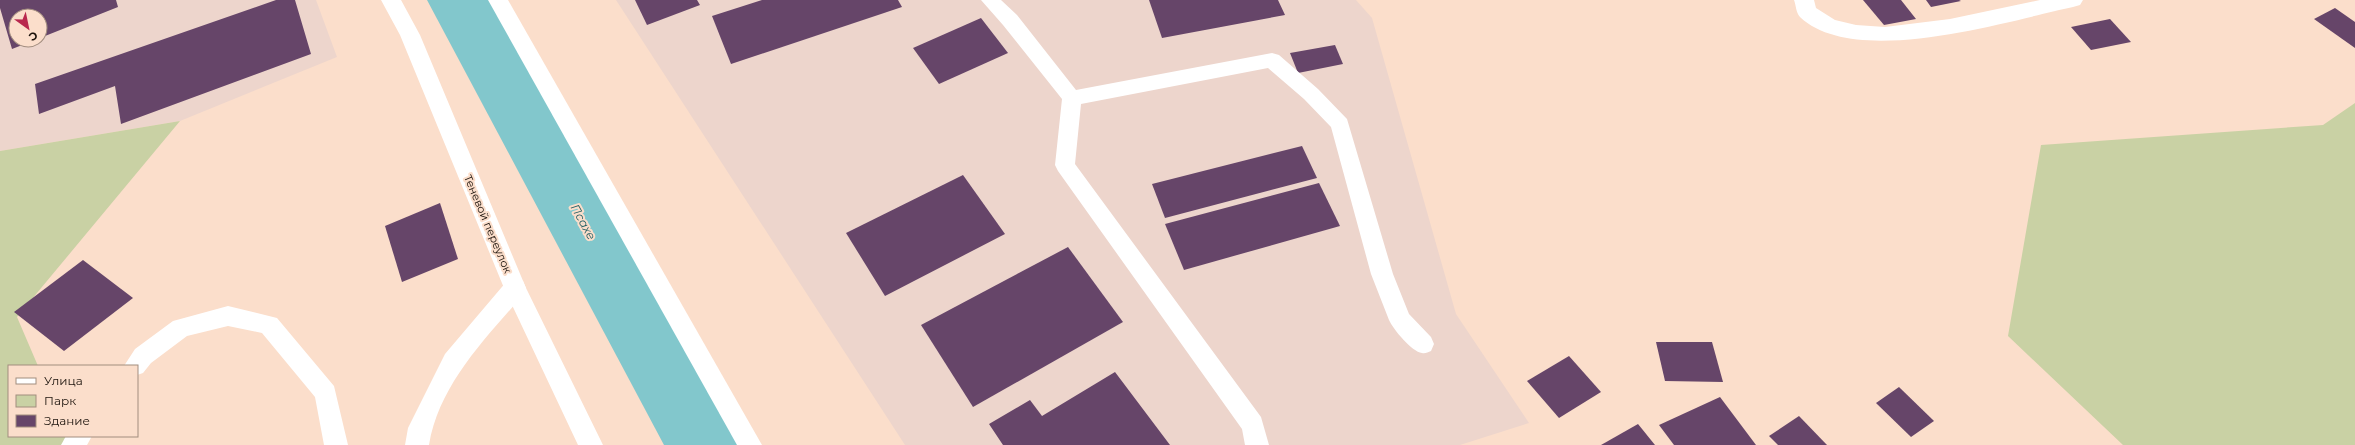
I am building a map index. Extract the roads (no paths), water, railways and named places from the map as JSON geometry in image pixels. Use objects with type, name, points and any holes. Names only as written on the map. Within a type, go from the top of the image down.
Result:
[{"type":"street","name":"Теневой переулок","points":[[391,0],[410,35],[515,288],[591,445]]},
{"type":"street","points":[[498,0],[750,445]]},
{"type":"street","points":[[1804,0],[1807,12],[1831,26],[1869,34],[1921,32],[2073,0]]},
{"type":"lane","points":[[990,0],[1010,20],[1072,98],[1065,165],[1253,425],[1257,445]]},
{"type":"lane","points":[[1072,98],[1272,60],[1311,94],[1340,124],[1382,274],[1400,320],[1424,344]]},
{"type":"lane","points":[[417,445],[420,428],[453,361],[515,288]]},
{"type":"lane","points":[[136,365],[143,356],[181,328],[228,316],[269,325],[326,393],[336,445]]},
{"type":"lane","points":[[73,445],[79,437]]},
{"type":"waterway","name":"Псахе","points":[[459,0],[706,445]]}]
